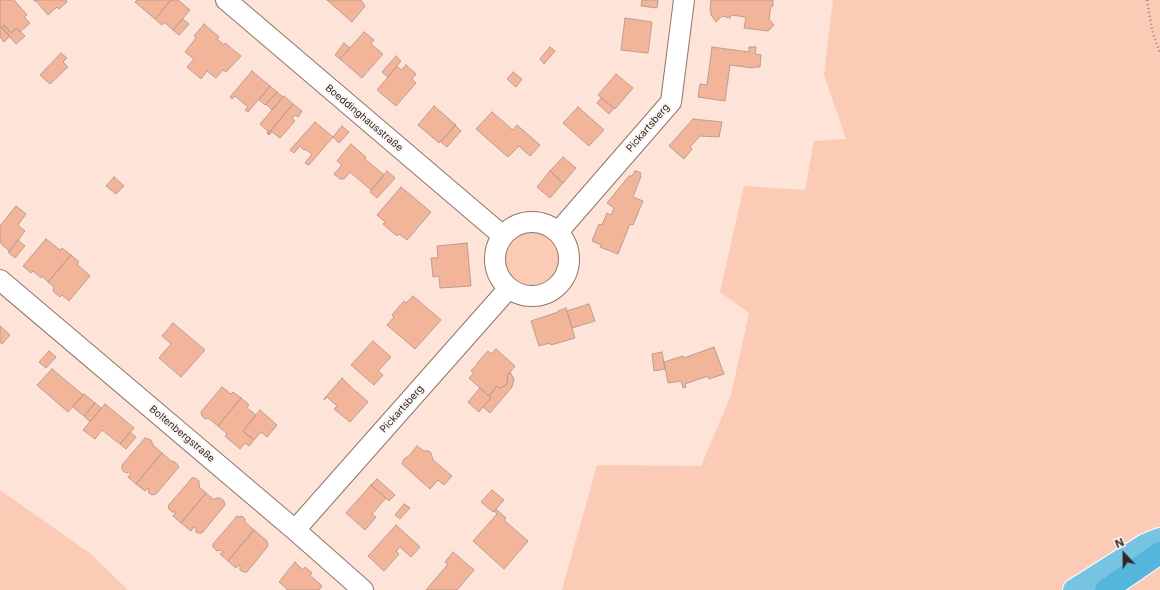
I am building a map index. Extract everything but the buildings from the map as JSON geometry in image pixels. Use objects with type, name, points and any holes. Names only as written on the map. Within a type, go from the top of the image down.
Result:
[{"type":"highway","points":[[1074,590],[1145,545],[1160,539]]},
{"type":"highway","points":[[1106,590],[1160,553]]},
{"type":"street","name":"Boeddinghausstraße","points":[[226,0],[503,236]]},
{"type":"street","name":"Pickartsberg","points":[[558,232],[671,102],[684,0]]},
{"type":"street","points":[[530,222],[550,226],[558,232],[566,242],[570,254],[570,260],[565,278],[557,288],[546,295],[533,297],[520,295],[509,288],[501,280],[496,269],[495,258],[497,246],[503,236],[510,229],[520,224],[530,222]]},
{"type":"street","name":"Boltenbergstraße","points":[[0,280],[295,530],[363,590]]},
{"type":"street","name":"Pickartsberg","points":[[295,530],[509,288]]},
{"type":"path","points":[[1147,0],[1152,30],[1160,53]]},
{"type":"shaded area","points":[[833,0],[1160,0],[1160,590],[562,590],[597,465],[701,466],[731,395],[749,313],[720,292],[744,186],[805,190],[814,141],[846,139],[824,75]]},
{"type":"shaded area","points":[[526,231],[538,231],[553,239],[561,254],[561,266],[553,281],[538,289],[526,289],[511,281],[503,266],[503,254],[511,239]]},
{"type":"shaded area","points":[[0,490],[91,554],[128,590],[0,590]]}]
